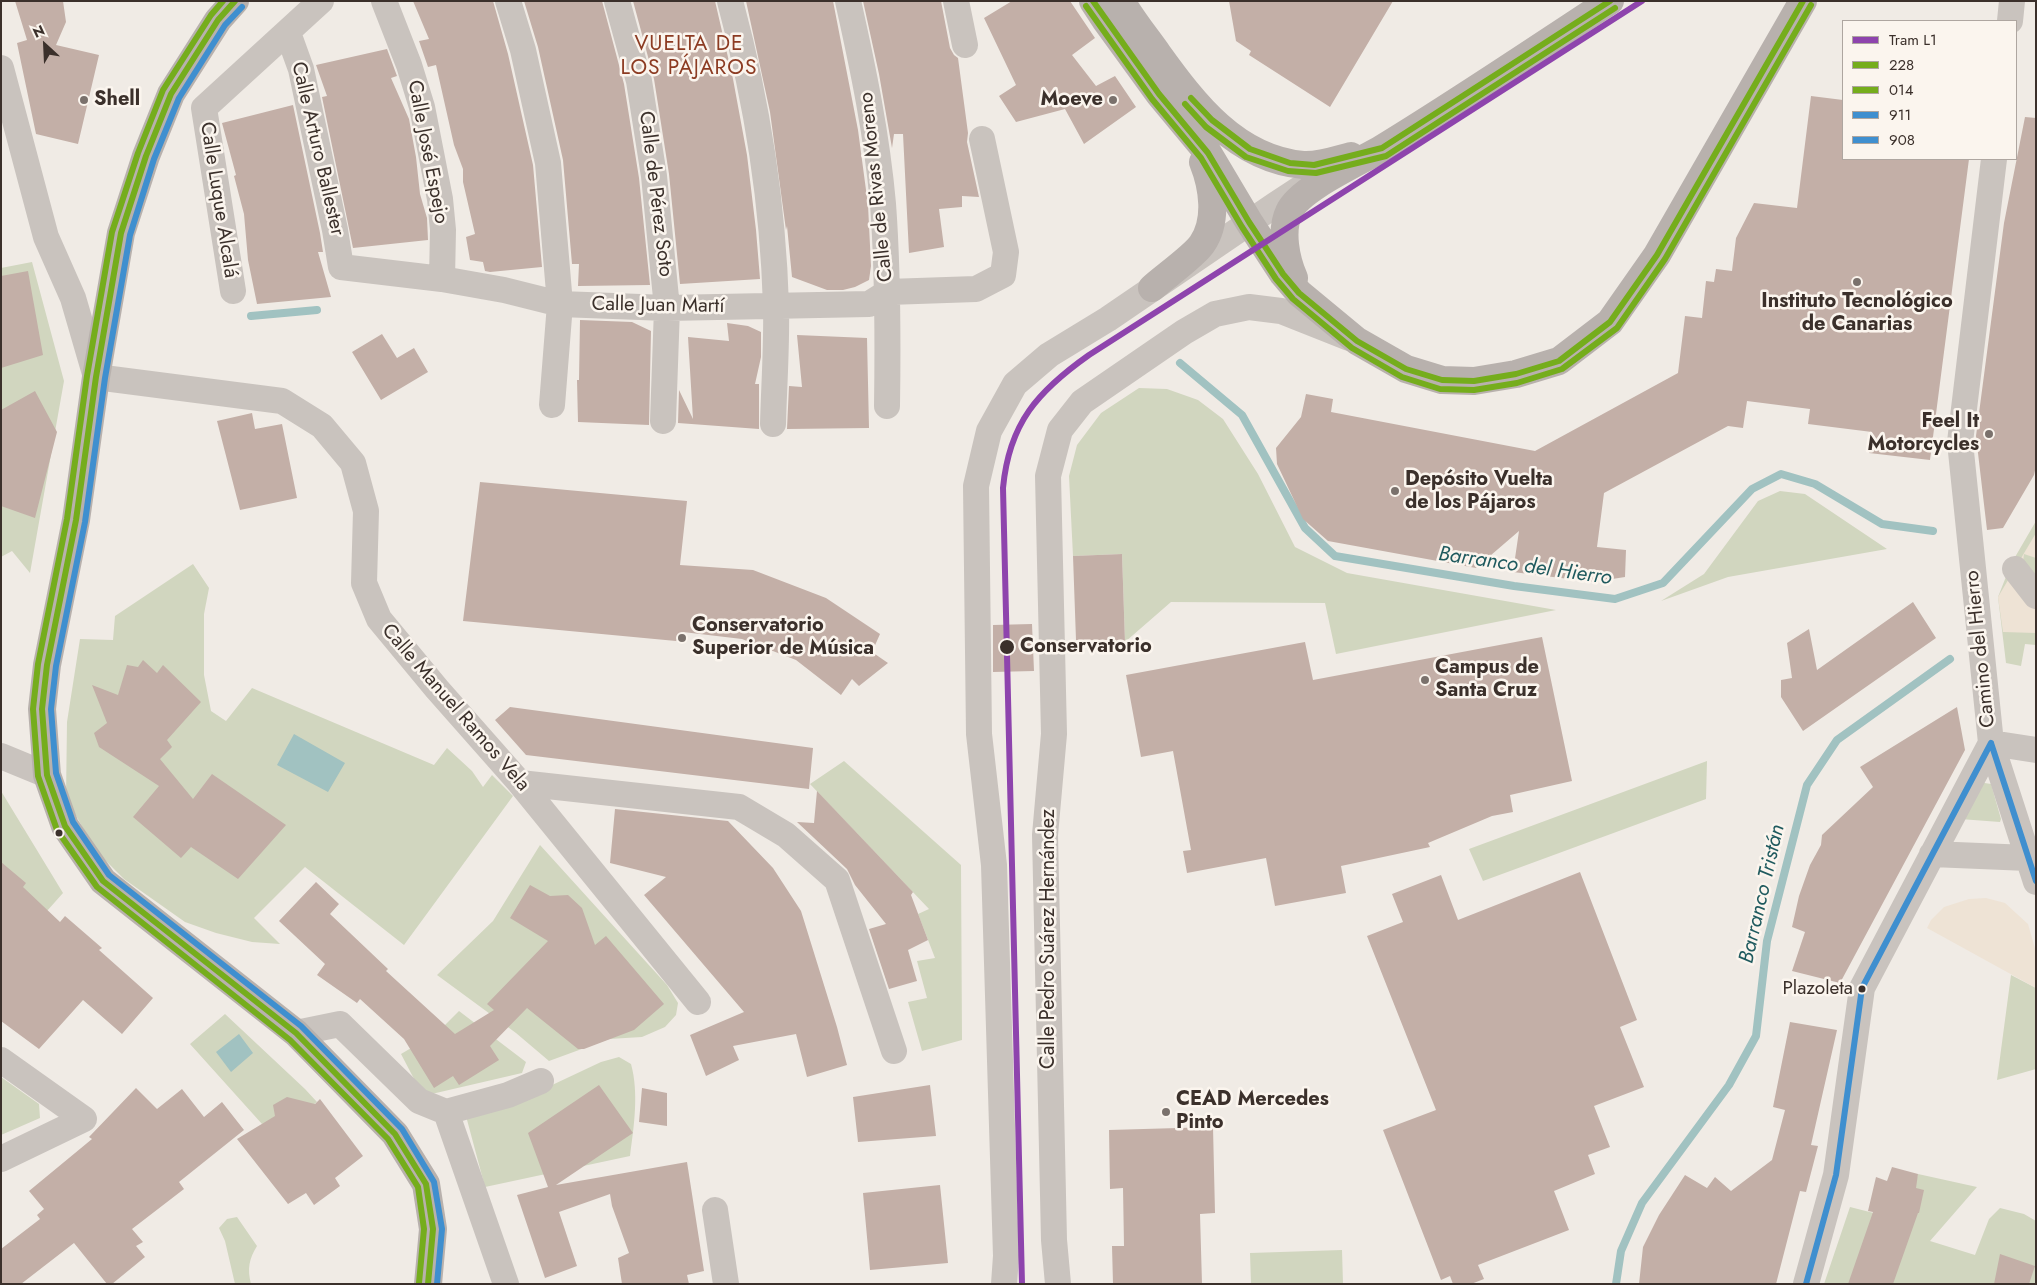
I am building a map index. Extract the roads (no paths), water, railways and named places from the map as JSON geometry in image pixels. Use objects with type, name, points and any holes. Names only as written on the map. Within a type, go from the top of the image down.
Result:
[{"type":"main road","points":[[235,1],[218,20],[171,94],[146,156],[121,233],[96,377],[76,520],[47,665],[42,709],[47,775],[65,826],[102,881],[296,1033],[395,1134],[426,1184],[433,1229],[428,1284]]},
{"type":"main road","points":[[1093,1],[1160,94],[1208,152],[1249,222],[1283,274],[1300,293],[1357,341],[1406,369],[1442,380],[1474,381],[1516,374],[1559,361],[1610,322],[1657,255],[1803,1]]},
{"type":"main road","points":[[1121,1],[1188,96],[1212,120],[1250,149],[1290,163],[1314,165],[1382,148]]},
{"type":"main road","points":[[1300,293],[1291,273],[1287,255],[1285,229],[1289,211],[1299,198],[1382,148],[1610,1]]},
{"type":"main road","points":[[1772,55],[1776,27],[1787,1]]},
{"type":"main road","points":[[1152,288],[1201,245],[1209,229],[1212,204],[1210,181],[1196,139]]},
{"type":"street","points":[[288,33],[322,1]]},
{"type":"street","name":"Calle José Espejo","points":[[384,1],[409,65],[422,107],[440,198],[443,230],[442,279]]},
{"type":"street","points":[[508,1],[523,50],[548,164],[560,304],[552,405]]},
{"type":"street","name":"Calle de Pérez Soto","points":[[617,1],[634,58],[647,120],[656,195],[667,308],[663,421]]},
{"type":"street","points":[[730,1],[752,85],[763,152],[776,306],[773,424]]},
{"type":"street","name":"Calle de Rivas Moreno","points":[[848,1],[864,70],[883,203],[888,292],[887,406]]},
{"type":"street","points":[[956,1],[965,45]]},
{"type":"street","points":[[2010,20],[2012,1]]},
{"type":"street","name":"Calle Luque Alcalá","points":[[233,291],[204,108],[288,33]]},
{"type":"street","name":"Calle Arturo Ballester","points":[[288,33],[300,69],[336,230],[342,267]]},
{"type":"street","points":[[1,68],[46,237],[73,298],[96,377]]},
{"type":"street","name":"Calle Juan Martí","points":[[342,267],[442,279],[504,290],[560,304],[667,308],[869,304],[888,292],[976,289],[1003,276],[1006,252],[982,139]]},
{"type":"street","name":"Camino del Hierro","points":[[1806,1284],[1836,1175],[1862,988],[1991,743],[1960,442],[1994,160]]},
{"type":"street","points":[[1004,1284],[1006,1256],[994,866],[979,734],[976,486],[989,431],[1015,384],[1049,355],[1298,190],[1336,174]]},
{"type":"street","name":"Calle Pedro Suárez Hernández","points":[[1058,1284],[1054,1240],[1045,835],[1054,734],[1048,476],[1060,430],[1082,402],[1184,332],[1215,314],[1249,307],[1281,311],[1357,341]]},
{"type":"street","name":"Calle Manuel Ramos Vela","points":[[96,377],[282,401],[322,426],[353,462],[366,511],[364,583],[379,619],[437,689],[520,783],[698,1002]]},
{"type":"street","points":[[2015,569],[2036,596]]},
{"type":"street","points":[[1932,854],[2032,870],[1991,743],[2036,750]]},
{"type":"street","points":[[1,756],[47,775]]},
{"type":"street","points":[[520,783],[739,806],[786,835],[837,880],[894,1051]]},
{"type":"street","points":[[296,1033],[340,1024],[419,1101],[446,1112],[508,1095],[541,1081]]},
{"type":"street","points":[[1,1060],[84,1119],[1,1160]]},
{"type":"street","points":[[446,1112],[506,1284]]},
{"type":"street","points":[[715,1210],[726,1284]]},
{"type":"water","points":[[294,734],[345,763],[328,792],[277,765]]},
{"type":"water","points":[[239,1034],[253,1053],[231,1072],[216,1052]]},
{"type":"waterway","name":"Barranco del Hierro","points":[[251,316],[317,310]]},
{"type":"waterway","name":"Barranco del Hierro","points":[[1180,363],[1242,415],[1305,528],[1335,556],[1514,586],[1615,599],[1663,583],[1752,489],[1781,474],[1815,484],[1882,524],[1933,531]]},
{"type":"waterway","name":"Barranco Tristán","points":[[1616,1284],[1621,1251],[1642,1203],[1729,1085],[1756,1036],[1767,941],[1807,785],[1837,740],[1950,659]]},
{"type":"tram line","name":"L1","points":[[1022,1284],[1003,488],[1006,465],[1019,427],[1041,396],[1071,368],[1089,355],[1642,1]]},
{"type":"place","name":"Shell","points":[[84,100]]},
{"type":"place","name":"Moeve","points":[[1113,100]]},
{"type":"place","name":"Instituto Tecnológico de Canarias","points":[[1857,282]]},
{"type":"place","name":"Feel It Motorcycles","points":[[1989,434]]},
{"type":"place","name":"Depósito Vuelta de los Pájaros","points":[[1395,491]]},
{"type":"place","name":"Conservatorio Superior de Música","points":[[682,638]]},
{"type":"place","name":"Conservatorio","points":[[1007,647]]},
{"type":"place","name":"Campus de Santa Cruz","points":[[1425,680]]},
{"type":"place","name":"Plazoleta","points":[[1862,989]]},
{"type":"place","name":"CEAD Mercedes Pinto","points":[[1166,1112]]},
{"type":"district","name":"VUELTA DE LOS PÁJAROS","points":[[689,57]]}]
